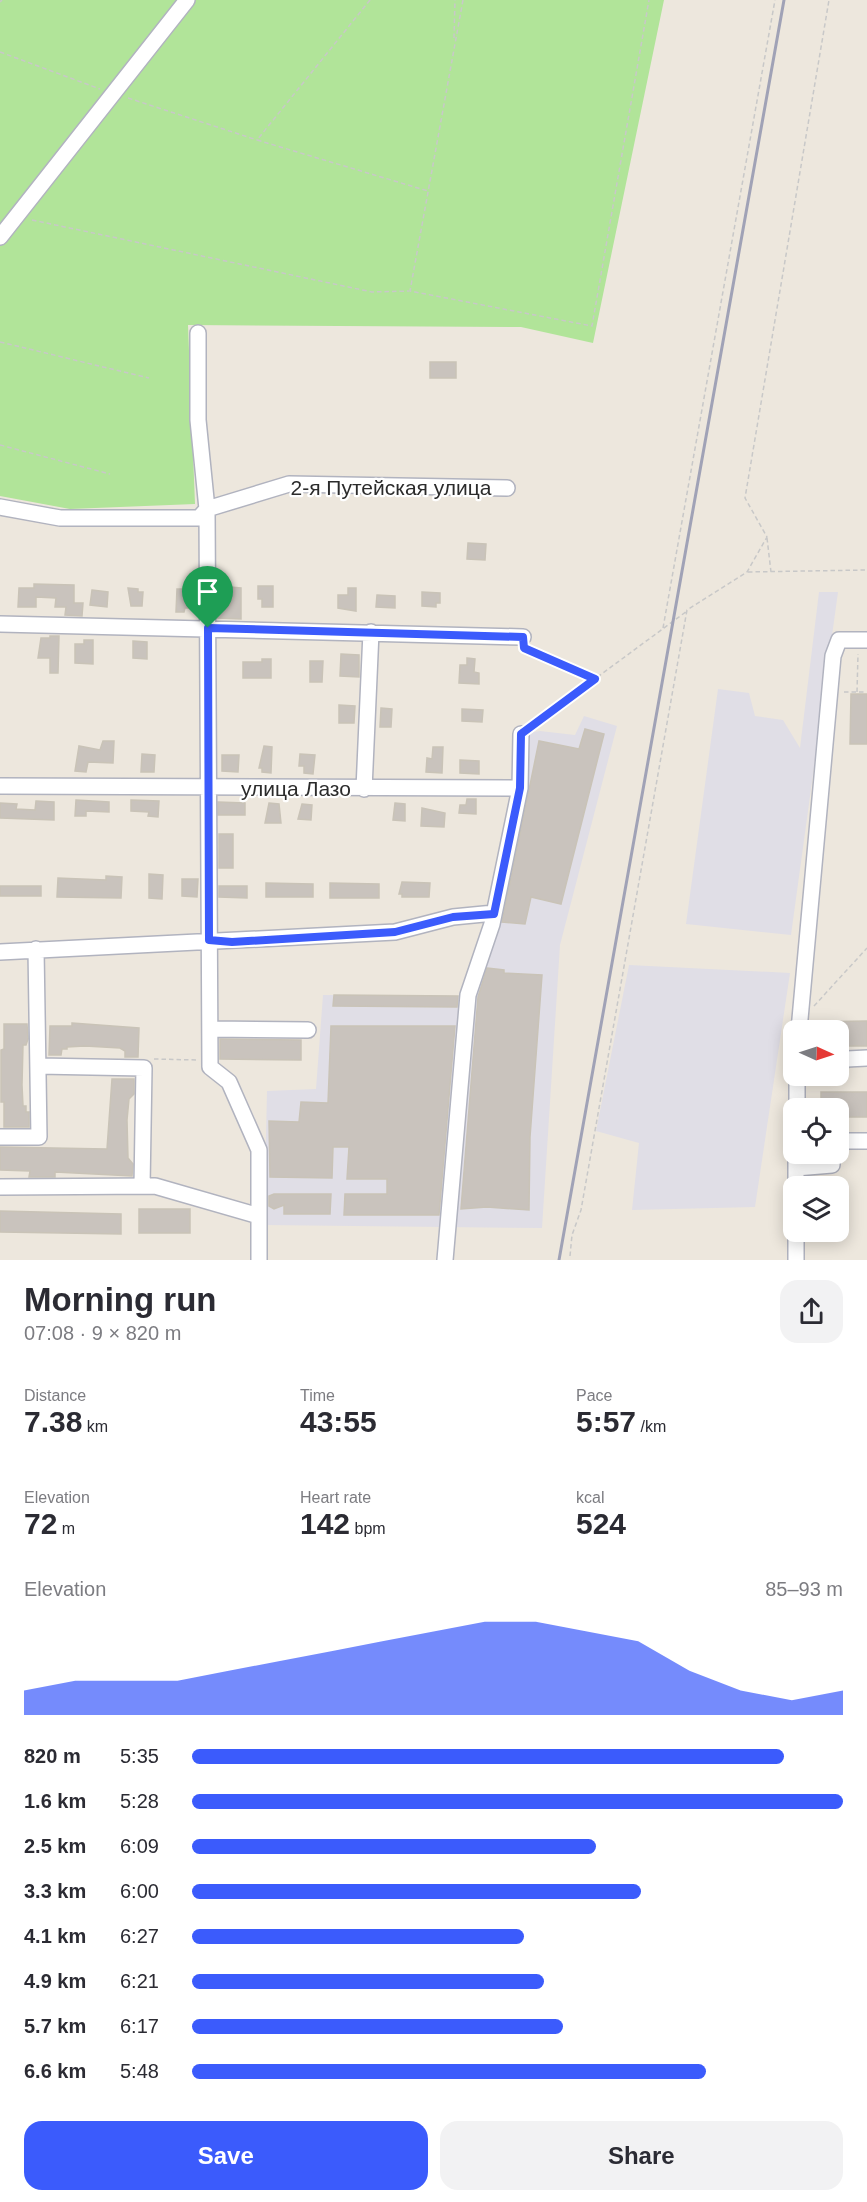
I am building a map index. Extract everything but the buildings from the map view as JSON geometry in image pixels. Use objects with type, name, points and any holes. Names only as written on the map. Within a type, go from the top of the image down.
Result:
[{"type":"street","points":[[0,237],[187,0]]},
{"type":"street","points":[[198,333],[198,420],[207,509],[210,1067],[229,1082],[259,1150],[259,1260]]},
{"type":"street","name":"2-я Путейская улица","points":[[0,507],[60,518],[199,518],[207,509],[289,484],[507,488]]},
{"type":"street","points":[[0,624],[523,637]]},
{"type":"street","points":[[364,789],[371,632]]},
{"type":"street","points":[[800,1020],[833,656],[839,640],[863,640]]},
{"type":"street","points":[[445,1260],[468,995],[494,914],[520,788],[521,734]]},
{"type":"street","name":"улица Лазо","points":[[0,786],[520,788]]},
{"type":"street","points":[[0,952],[395,932],[453,917],[494,914]]},
{"type":"street","points":[[0,1137],[39,1137],[36,950]]},
{"type":"street","points":[[210,1029],[308,1030]]},
{"type":"street","points":[[849,1059],[867,1058]]},
{"type":"street","points":[[39,1066],[144,1068],[142,1186]]},
{"type":"street","points":[[849,1141],[867,1141]]},
{"type":"street","points":[[0,1187],[156,1186],[259,1216]]},
{"type":"street","points":[[796,1242],[796,1260]]},
{"type":"path","points":[[257,140],[370,0]]},
{"type":"path","points":[[454,43],[455,0]]},
{"type":"path","points":[[410,291],[463,0]]},
{"type":"path","points":[[16,216],[372,292],[410,291],[592,326],[649,0]]},
{"type":"path","points":[[663,628],[775,0]]},
{"type":"path","points":[[771,572],[767,537],[746,498],[829,0]]},
{"type":"path","points":[[0,52],[113,94],[428,191]]},
{"type":"path","points":[[0,342],[149,378]]},
{"type":"path","points":[[0,445],[110,474]]},
{"type":"path","points":[[521,734],[687,610],[747,572],[767,537]]},
{"type":"path","points":[[747,572],[867,570]]},
{"type":"path","points":[[570,1257],[572,1235],[581,1210],[687,610]]},
{"type":"path","points":[[523,637],[524,648],[595,679]]},
{"type":"path","points":[[857,692],[863,640]]},
{"type":"path","points":[[830,692],[864,692]]},
{"type":"path","points":[[814,1006],[867,948]]},
{"type":"path","points":[[144,1068],[150,1059],[210,1060]]},
{"type":"shaded area","points":[[819,592],[838,592],[791,935],[686,924],[718,689],[749,693],[755,716],[783,720],[800,748]]},
{"type":"shaded area","points":[[584,716],[617,726],[560,945],[542,1228],[264,1225],[267,1091],[316,1089],[323,995],[461,996],[492,924],[521,734],[540,731],[575,735]]},
{"type":"shaded area","points":[[629,965],[790,973],[755,1207],[632,1210],[639,1143],[596,1131]]},
{"type":"green space","points":[[0,0],[664,0],[593,343],[521,327],[188,325],[195,504],[70,509],[0,496]]},
{"type":"railway","points":[[559,1260],[784,0]]},
{"type":"route","points":[[208,628],[523,637],[524,648],[595,679],[521,734],[520,788],[494,914],[453,917],[395,932],[232,942],[209,940],[208,628]]}]
